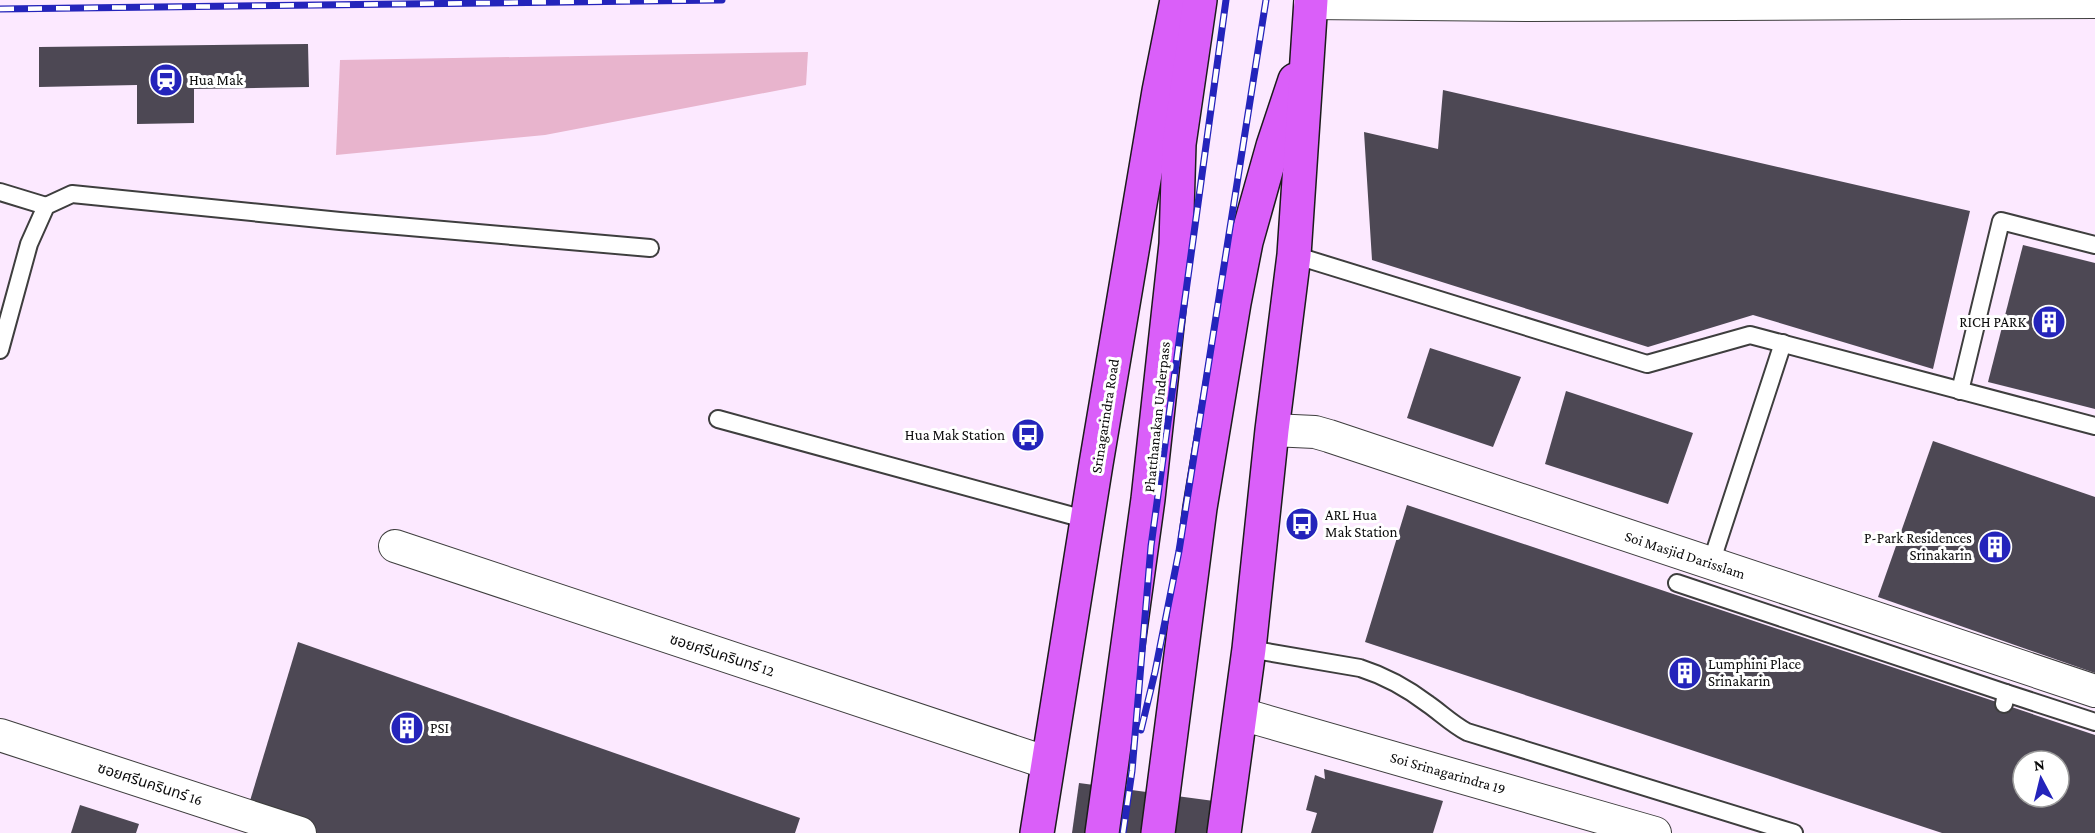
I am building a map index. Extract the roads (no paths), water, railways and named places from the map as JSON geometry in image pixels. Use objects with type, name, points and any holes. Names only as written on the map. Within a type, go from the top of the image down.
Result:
[{"type":"main road","name":"Srinagarindra Road","points":[[1037,833],[1159,91],[1177,0]]},
{"type":"main road","name":"Phatthanakan Underpass","points":[[1102,833],[1148,499],[1176,244],[1179,144],[1200,0]]},
{"type":"main road","points":[[1224,833],[1249,649],[1272,430],[1294,255],[1310,36],[1310,2]]},
{"type":"main road","points":[[1158,833],[1200,508],[1234,303],[1246,242],[1264,176],[1310,36]]},
{"type":"street","points":[[1310,2],[1531,5],[2095,2]]},
{"type":"street","name":"Soi Masjid Darisslam","points":[[1272,430],[1315,432],[1329,436],[2095,691]]},
{"type":"street","name":"ซอยศรีนครินทร์ 12","points":[[395,546],[1048,763]]},
{"type":"street","name":"Soi Srinagarindra 19","points":[[1241,714],[1655,833]]},
{"type":"street","name":"ซอยศรีนครินทร์ 16","points":[[0,735],[300,833]]},
{"type":"lane","points":[[0,192],[46,206]]},
{"type":"lane","points":[[0,350],[29,244],[46,206],[72,194],[340,221],[650,248]]},
{"type":"lane","points":[[1960,391],[2001,221],[2095,245]]},
{"type":"lane","points":[[1294,255],[1647,364],[1750,335],[2095,426]]},
{"type":"lane","points":[[1711,563],[1783,343]]},
{"type":"lane","points":[[718,419],[1088,520]]},
{"type":"lane","points":[[1677,583],[2005,699],[2095,722]]},
{"type":"lane","points":[[1249,649],[1360,668],[1411,692],[1467,732],[1794,833]]},
{"type":"railway","points":[[0,9],[722,0]]},
{"type":"railway","points":[[1123,833],[1132,771],[1151,546],[1226,0]]},
{"type":"railway","points":[[1141,730],[1179,551],[1266,0]]},
{"type":"place","name":"Hua Mak","points":[[166,80]]},
{"type":"place","name":"RICH PARK","points":[[2049,322]]},
{"type":"place","name":"Hua Mak Station","points":[[1028,435]]},
{"type":"place","name":"ARL Hua Mak Station","points":[[1302,524]]},
{"type":"place","name":"P-Park Residences Srinakarin","points":[[1995,547]]},
{"type":"place","name":"Lumphini Place Srinakarin","points":[[1685,673]]},
{"type":"place","name":"PSI","points":[[407,728]]}]
